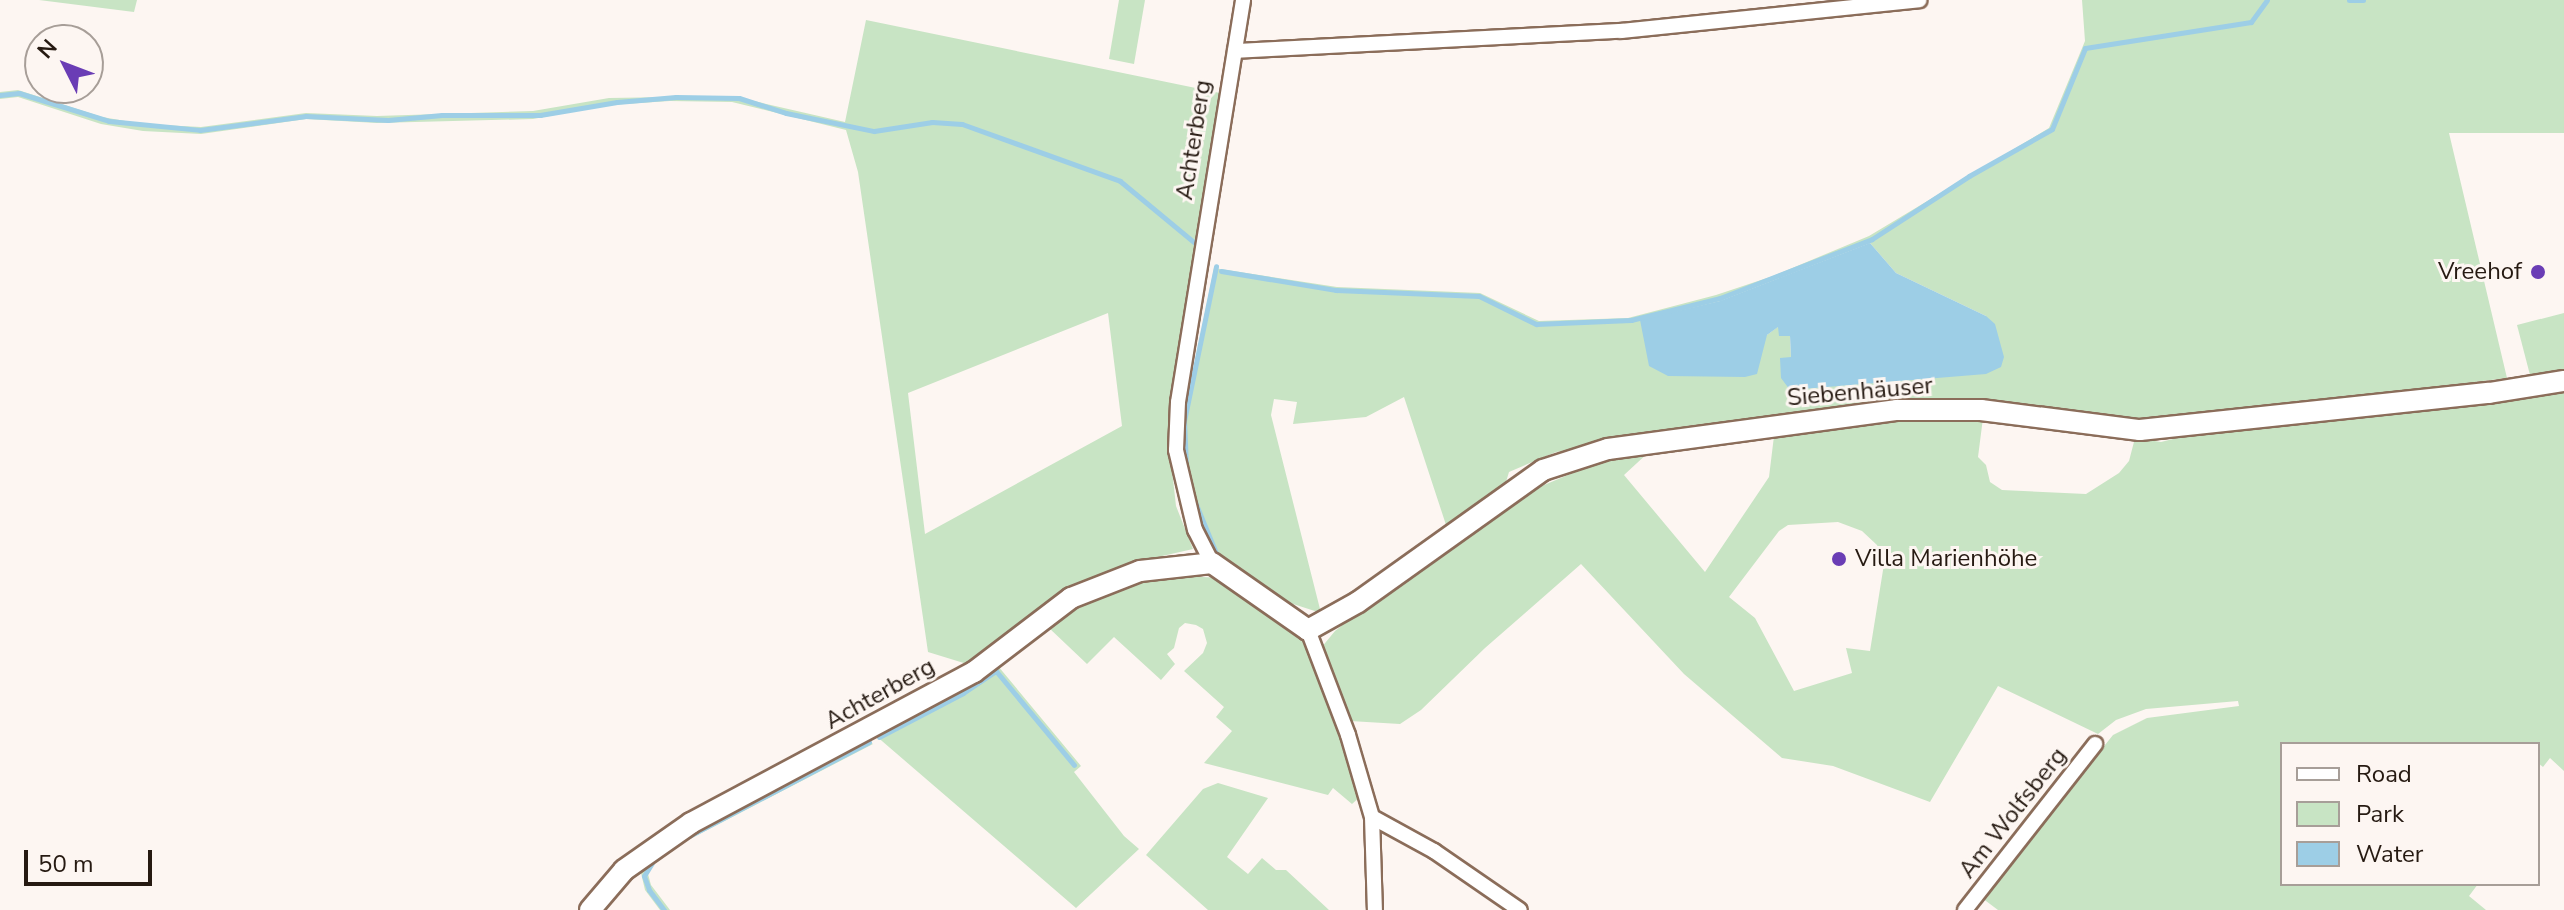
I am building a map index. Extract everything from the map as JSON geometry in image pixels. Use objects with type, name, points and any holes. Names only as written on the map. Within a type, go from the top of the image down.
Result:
[{"type":"street","name":"Achterberg","points":[[1243,0],[1177,414],[1176,450],[1195,530],[1212,563],[1308,630]]},
{"type":"street","name":"Achterberg","points":[[1235,51],[1621,31],[1919,0]]},
{"type":"street","name":"Siebenhäuser","points":[[1308,630],[1358,602],[1543,470],[1608,449],[1897,410],[1981,410],[2140,430],[2489,393],[2564,381]]},
{"type":"street","name":"Achterberg","points":[[590,910],[624,870],[691,823],[974,672],[1071,598],[1140,571],[1212,563]]},
{"type":"street","points":[[1308,630],[1348,735],[1372,817],[1375,910]]},
{"type":"street","name":"Am Wolfsberg","points":[[1965,910],[2095,744]]},
{"type":"street","points":[[1372,817],[1434,851],[1520,910]]},
{"type":"green space","points":[[39,0],[137,0],[134,12]]},
{"type":"green space","points":[[1119,0],[1145,0],[1134,64],[1109,59]]},
{"type":"green space","points":[[2082,0],[2564,0],[2564,133],[2449,133],[2507,378],[2160,421],[1984,404],[1636,438],[1556,452],[1509,472],[1502,495],[1448,531],[1404,397],[1366,417],[1293,424],[1297,402],[1274,399],[1271,415],[1321,613],[1290,603],[1215,555],[1193,500],[1185,468],[1183,422],[1214,268],[1337,287],[1480,293],[1539,321],[1628,318],[1773,276],[1869,236],[2049,128],[2085,41]],"holes":[[[1870,243],[1896,273],[1986,316],[1781,378],[1791,358],[1790,335],[1779,326],[1767,335],[1641,321],[1720,301]]]},
{"type":"green space","points":[[866,20],[1220,93],[1168,434],[1176,506],[1193,549],[1127,564],[1068,590],[967,664],[928,652],[858,172],[846,130],[732,102],[670,101],[609,105],[533,119],[377,123],[306,119],[201,134],[143,131],[101,124],[40,104],[62,104],[102,117],[143,124],[201,127],[306,113],[377,116],[533,111],[609,98],[732,96],[845,122]],"holes":[[[1108,313],[1122,426],[925,534],[908,393]]]},
{"type":"green space","points":[[0,92],[24,92],[24,99],[0,99]]},
{"type":"green space","points":[[2564,313],[2564,370],[2530,375],[2517,325]]},
{"type":"green space","points":[[2564,388],[2564,771],[2550,758],[2543,767],[2540,765],[2540,742],[2280,742],[2280,886],[2476,886],[2469,896],[2486,910],[1998,910],[1982,898],[2113,735],[2147,718],[2239,706],[2238,701],[2146,709],[2116,720],[2098,734],[1998,686],[1930,802],[1833,766],[1782,758],[1684,674],[1581,564],[1485,648],[1421,710],[1400,724],[1350,721],[1321,648],[1335,631],[1425,559],[1516,497],[1601,461],[1650,451],[1624,475],[1705,572],[1769,477],[1774,436],[1894,418],[1983,418],[1978,457],[1986,465],[1990,482],[2002,490],[2086,494],[2119,473],[2129,461],[2135,438],[2161,442],[2197,433]],"holes":[[[1838,522],[1862,531],[1877,545],[1884,564],[1870,651],[1846,648],[1852,673],[1794,691],[1755,618],[1729,597],[1779,531],[1788,525]]]},
{"type":"green space","points":[[1164,575],[1222,578],[1300,635],[1341,734],[1361,796],[1352,804],[1333,788],[1328,795],[1204,763],[1232,731],[1216,717],[1224,707],[1184,671],[1203,653],[1207,643],[1203,629],[1185,623],[1179,628],[1174,648],[1167,654],[1175,664],[1161,680],[1114,637],[1087,664],[1048,627],[1102,594]]},
{"type":"green space","points":[[998,666],[1081,766],[1074,772],[1124,836],[1139,849],[1076,908],[875,735]]},
{"type":"green space","points":[[867,739],[873,744],[688,840],[653,865],[648,874],[651,885],[670,910],[660,910],[645,890],[641,873],[646,865],[688,833]]},
{"type":"green space","points":[[1218,783],[1268,798],[1227,857],[1248,874],[1262,858],[1276,870],[1286,870],[1329,910],[1208,910],[1146,855],[1203,789]]},
{"type":"water","points":[[1870,243],[1896,273],[1986,316],[1995,324],[2004,357],[2001,367],[1986,374],[1790,390],[1781,378],[1780,358],[1791,357],[1790,336],[1779,336],[1778,327],[1767,335],[1757,374],[1745,377],[1668,376],[1649,366],[1640,320],[1720,301]]},
{"type":"waterway","points":[[1221,271],[1336,290],[1479,296],[1536,324],[1631,320],[1720,298],[1872,239],[1969,176],[2052,129],[2085,48],[2251,22],[2267,0]]},
{"type":"waterway","points":[[2349,0],[2363,0]]},
{"type":"waterway","points":[[0,95],[19,93],[109,121],[200,130],[306,116],[388,120],[442,115],[540,115],[617,102],[676,97],[739,98],[786,113],[874,131],[932,122],[962,124],[1120,181],[1195,243]]},
{"type":"waterway","points":[[1186,466],[1184,421],[1216,266]]},
{"type":"waterway","points":[[1195,502],[1216,553]]},
{"type":"waterway","points":[[879,737],[963,693],[996,671],[1074,765]]},
{"type":"waterway","points":[[689,836],[869,742]]},
{"type":"waterway","points":[[652,863],[644,876],[649,890],[664,910]]},
{"type":"place","name":"Vreehof","points":[[2538,272]]},
{"type":"place","name":"Villa Marienhöhe","points":[[1839,559]]}]
